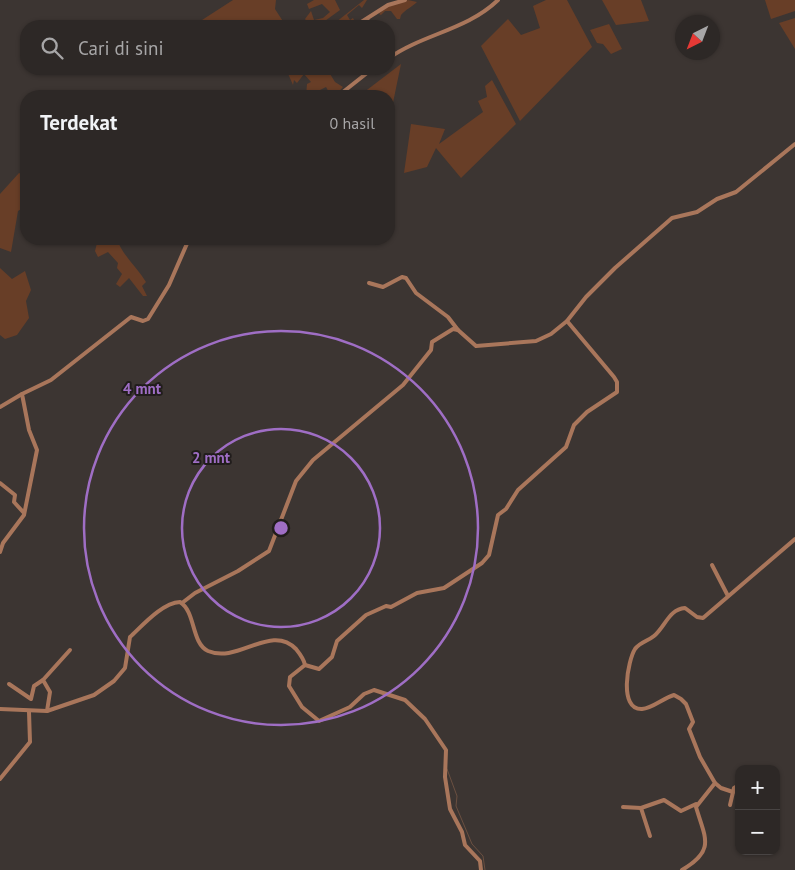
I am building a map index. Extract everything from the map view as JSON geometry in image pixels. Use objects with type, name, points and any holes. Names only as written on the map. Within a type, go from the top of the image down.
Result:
[{"type":"street","points":[[367,19],[388,5],[405,0]]},
{"type":"street","points":[[395,53],[405,47],[462,24],[498,0]]},
{"type":"street","points":[[346,90],[364,75]]},
{"type":"street","points":[[368,283],[383,287],[402,277],[406,278],[416,293],[448,317],[458,330],[477,346],[540,340],[551,334],[566,321],[610,274],[672,218],[697,212],[717,199],[736,192],[795,144]]},
{"type":"street","points":[[0,407],[51,380],[130,317],[148,319],[169,284],[186,245]]},
{"type":"street","points":[[481,870],[480,861],[465,845],[462,832],[450,809],[446,777],[446,750],[416,708],[404,699],[374,690],[364,694],[350,708],[319,721],[302,707],[289,686],[290,677],[307,666],[319,669],[332,658],[337,641],[368,613],[386,606],[391,607],[417,593],[444,588],[482,563],[488,555],[498,515],[506,509],[518,490],[566,447],[574,425],[587,412],[617,392],[617,382],[566,321]]},
{"type":"street","points":[[0,709],[29,712],[47,711],[94,695],[104,689],[125,668],[130,637],[172,602],[184,602],[269,551],[296,482],[313,460],[403,385],[431,350],[432,342],[450,330],[458,330]]},
{"type":"street","points":[[0,552],[3,543],[24,513],[37,450],[29,430],[22,394]]},
{"type":"street","points":[[0,483],[14,495],[14,501],[24,513]]},
{"type":"street","points":[[733,792],[721,788],[715,783],[689,729],[694,722],[681,699],[674,695],[651,706],[639,709],[630,703],[626,691],[636,649],[655,636],[670,616],[679,609],[685,608],[701,618],[795,539]]},
{"type":"street","points":[[712,565],[728,596]]},
{"type":"street","points":[[184,602],[200,644],[210,652],[231,653],[277,639],[291,645],[302,656],[307,666]]},
{"type":"street","points":[[9,684],[31,699],[34,686],[43,680],[70,650]]},
{"type":"street","points":[[43,680],[50,692],[47,711]]},
{"type":"street","points":[[0,779],[30,742],[29,712]]},
{"type":"street","points":[[623,808],[641,808],[664,800],[681,812],[696,804],[715,783]]},
{"type":"street","points":[[730,805],[735,790]]},
{"type":"street","points":[[682,870],[695,862],[705,848],[706,840],[696,804]]},
{"type":"street","points":[[641,808],[650,836]]},
{"type":"shaded area","points":[[233,0],[276,0],[275,9],[282,20],[202,20]]},
{"type":"shaded area","points":[[314,0],[335,0],[340,10],[326,20],[314,20],[323,18],[330,12],[322,4],[309,9],[307,4]]},
{"type":"shaded area","points":[[364,0],[367,0],[362,8],[359,5],[347,15],[350,20],[339,20]]},
{"type":"shaded area","points":[[408,0],[417,2],[401,15],[400,19],[397,19],[391,11],[379,14],[385,7]]},
{"type":"shaded area","points":[[546,0],[567,0],[592,47],[520,121],[481,46],[508,19],[521,35],[540,28],[533,6]]},
{"type":"shaded area","points":[[602,0],[641,0],[649,21],[616,25]]},
{"type":"shaded area","points":[[765,0],[795,0],[795,11],[771,19]]},
{"type":"shaded area","points":[[311,11],[314,20],[306,20],[305,19]]},
{"type":"shaded area","points":[[795,18],[795,49],[779,23]]},
{"type":"shaded area","points":[[609,24],[622,49],[611,54],[603,44],[597,43],[590,30]]},
{"type":"shaded area","points":[[401,64],[395,93],[395,90],[367,90],[387,75],[395,75],[395,69]]},
{"type":"shaded area","points":[[289,75],[303,75],[297,83],[294,80],[293,85]]},
{"type":"shaded area","points":[[305,75],[331,75],[335,82],[343,87],[340,90],[328,90],[326,87],[320,90],[306,90],[307,84],[311,82]]},
{"type":"shaded area","points":[[492,80],[516,124],[461,178],[436,148],[427,167],[404,173],[411,124],[445,129],[439,144],[483,112],[478,101],[487,97],[485,86]]},
{"type":"shaded area","points":[[20,173],[20,210],[18,211],[11,252],[0,248],[0,194]]},
{"type":"shaded area","points":[[96,245],[119,245],[146,282],[142,286],[147,296],[143,296],[129,278],[120,287],[116,284],[122,274],[117,268],[118,263],[108,252],[98,257],[95,251]]},
{"type":"shaded area","points":[[0,268],[12,279],[25,271],[31,290],[26,301],[29,318],[17,335],[5,339],[0,335]]},
{"type":"waterway","points":[[447,769],[457,796],[456,806],[472,844],[483,856],[485,870]]}]
